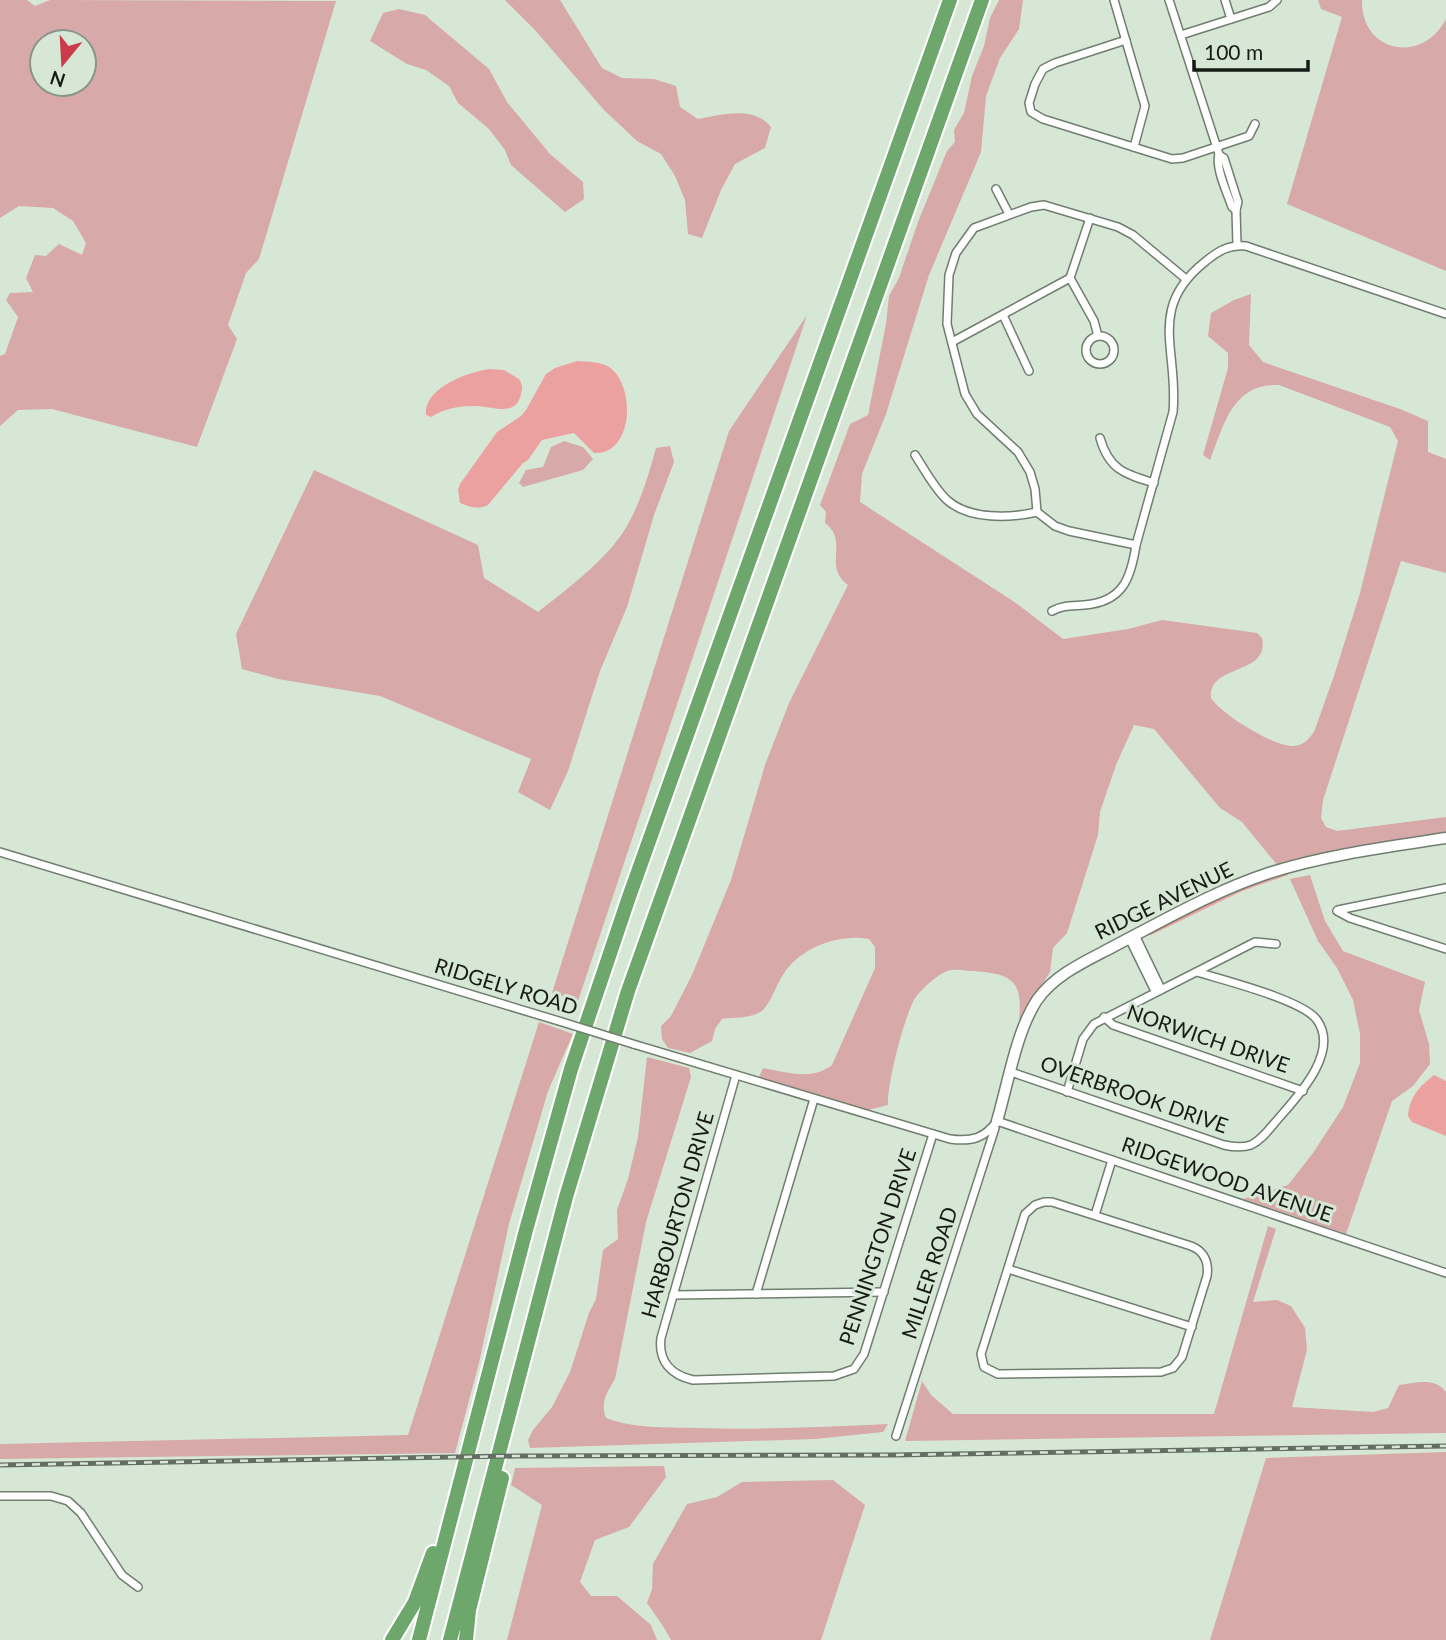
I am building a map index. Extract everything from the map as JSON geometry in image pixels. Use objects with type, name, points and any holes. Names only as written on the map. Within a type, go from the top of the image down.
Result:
[{"type":"highway","points":[[419,1640],[545,1158],[598,988],[950,0]]},
{"type":"highway","points":[[450,1640],[565,1198],[601,1074],[637,965],[982,0]]},
{"type":"highway","points":[[466,1640],[469,1610],[522,1398],[522,1369]]},
{"type":"highway","points":[[392,1640],[415,1602],[462,1473]]},
{"type":"street","points":[[1114,0],[1145,106],[1135,147]]},
{"type":"street","points":[[1169,0],[1218,151],[1217,160],[1224,170],[1232,206],[1236,210],[1237,245]]},
{"type":"street","points":[[1225,0],[1231,19]]},
{"type":"street","points":[[1181,35],[1269,8],[1277,0]]},
{"type":"street","points":[[1126,40],[1048,66],[1037,78],[1030,103],[1031,112],[1036,116],[1176,159],[1218,151],[1249,136],[1255,124]]},
{"type":"street","points":[[996,189],[1009,214]]},
{"type":"street","points":[[1136,545],[1055,526],[1037,512],[1030,472],[1018,452],[970,404],[947,324],[949,275],[956,253],[974,228],[1009,214],[1044,205],[1133,234],[1186,279]]},
{"type":"street","points":[[952,342],[1070,278],[1090,218]]},
{"type":"street","points":[[1052,611],[1067,606],[1099,603],[1118,594],[1125,585],[1133,567],[1136,545],[1173,412],[1175,393],[1168,330],[1173,300],[1186,279],[1216,253],[1237,245],[1446,314]]},
{"type":"street","points":[[1070,278],[1094,321],[1098,336]]},
{"type":"street","points":[[1003,314],[1029,372]]},
{"type":"street","points":[[1100,438],[1103,450],[1116,468],[1125,474],[1154,483]]},
{"type":"street","points":[[915,455],[937,489],[957,507],[986,515],[1017,517],[1037,512]]},
{"type":"street","name":"RIDGE AVENUE","points":[[997,1121],[1031,1010],[1047,988],[1066,972],[1195,905],[1268,874],[1372,850],[1446,838]]},
{"type":"street","name":"RIDGELY ROAD","points":[[0,852],[933,1134],[964,1141],[972,1140],[985,1135],[997,1121]]},
{"type":"street","points":[[1446,888],[1337,911],[1350,918],[1446,949]]},
{"type":"street","points":[[1132,937],[1158,990]]},
{"type":"street","points":[[1067,1092],[1087,1030],[1104,1017],[1255,942],[1276,944]]},
{"type":"street","points":[[1197,972],[1299,1005],[1316,1018],[1321,1030],[1322,1048],[1311,1079],[1303,1091]]},
{"type":"street","name":"NORWICH DRIVE","points":[[1104,1017],[1114,1025],[1303,1091]]},
{"type":"street","name":"OVERBROOK DRIVE","points":[[1011,1072],[1224,1145],[1239,1147],[1247,1146],[1264,1135],[1303,1091]]},
{"type":"street","name":"HARBOURTON DRIVE","points":[[665,1364],[660,1346],[736,1075]]},
{"type":"street","points":[[756,1294],[814,1099]]},
{"type":"street","name":"RIDGEWOOD AVENUE","points":[[997,1121],[1446,1273]]},
{"type":"street","name":"MILLER ROAD","points":[[896,1436],[997,1121]]},
{"type":"street","name":"PENNINGTON DRIVE","points":[[665,1364],[673,1372],[693,1380],[834,1376],[854,1369],[864,1354],[933,1134]]},
{"type":"street","points":[[1094,1215],[1112,1160]]},
{"type":"street","points":[[1034,1201],[1052,1202],[1094,1215],[1191,1245],[1201,1252],[1208,1264],[1192,1327],[1178,1363],[1167,1371],[998,1374],[982,1370],[981,1354],[1025,1214],[1034,1201]]},
{"type":"street","points":[[1008,1269],[1192,1327]]},
{"type":"street","points":[[673,1295],[884,1292]]},
{"type":"street","points":[[0,1496],[51,1496],[68,1501],[81,1513],[122,1575],[138,1587]]},
{"type":"shaded area","points":[[0,0],[27,0],[35,6],[50,0],[336,1],[259,259],[246,273],[228,325],[237,339],[197,447],[52,409],[18,410],[0,426],[0,356],[5,354],[18,317],[6,300],[10,293],[33,292],[26,278],[35,255],[46,256],[59,244],[82,255],[86,243],[73,221],[53,208],[19,206],[0,218]]},
{"type":"shaded area","points":[[505,0],[560,0],[602,68],[622,78],[654,79],[676,86],[680,107],[698,119],[746,114],[764,120],[771,127],[765,148],[735,164],[721,190],[702,238],[688,234],[685,200],[675,176],[661,154],[637,141],[604,110],[535,30]]},
{"type":"shaded area","points":[[999,0],[1023,0],[1019,29],[1000,58],[986,96],[981,152],[929,275],[886,414],[862,474],[860,502],[1016,603],[1063,639],[1128,629],[1162,620],[1257,633],[1262,638],[1262,650],[1257,658],[1219,679],[1213,687],[1211,698],[1225,712],[1261,735],[1283,745],[1302,744],[1314,732],[1334,676],[1360,593],[1398,441],[1390,427],[1279,385],[1263,386],[1241,398],[1232,408],[1210,460],[1203,455],[1228,368],[1228,353],[1208,336],[1211,313],[1251,294],[1249,345],[1263,362],[1428,421],[1428,452],[1446,459],[1446,573],[1401,561],[1323,800],[1321,818],[1326,827],[1337,831],[1446,817],[1446,833],[1346,848],[1278,866],[1242,822],[1220,808],[1154,729],[1134,725],[1116,765],[1100,812],[1098,835],[1067,933],[1053,948],[1050,972],[1019,1021],[1019,997],[1013,982],[987,972],[950,970],[943,973],[920,992],[910,1009],[893,1067],[888,1105],[868,1110],[759,1077],[763,1068],[807,1074],[816,1073],[832,1065],[875,968],[875,947],[869,939],[845,938],[809,950],[790,965],[764,1009],[749,1016],[722,1019],[715,1029],[712,1041],[690,1053],[668,1048],[662,1039],[661,1026],[671,1016],[692,975],[731,880],[765,765],[789,703],[848,585],[837,570],[835,538],[825,523],[826,512],[820,505],[850,424],[868,415],[889,296],[899,278],[947,151],[955,142],[954,130],[964,113],[972,76],[984,46],[990,18]]},
{"type":"shaded area","points":[[1318,0],[1362,0],[1364,18],[1371,32],[1395,47],[1423,43],[1435,34],[1446,19],[1446,271],[1287,204],[1342,17],[1321,9]]},
{"type":"shaded area","points":[[399,9],[425,15],[489,69],[507,102],[550,154],[583,182],[584,199],[565,212],[511,165],[505,150],[489,129],[458,103],[449,86],[426,70],[407,64],[370,41],[383,13]]},
{"type":"shaded area","points":[[807,315],[578,1001],[552,993],[729,431]]},
{"type":"shaded area","points":[[577,361],[609,367],[624,388],[627,418],[617,443],[607,451],[594,453],[574,433],[542,440],[488,505],[477,508],[460,503],[460,484],[497,432],[521,416],[546,374]]},
{"type":"shaded area","points":[[489,369],[504,370],[519,379],[522,392],[514,406],[508,409],[463,407],[446,410],[431,417],[426,415],[427,405],[439,389],[459,378]]},
{"type":"shaded area","points":[[564,441],[583,447],[593,459],[583,470],[523,487],[519,483],[526,470],[543,467],[551,447]]},
{"type":"shaded area","points":[[670,446],[674,462],[654,515],[627,607],[600,671],[568,771],[550,810],[518,792],[531,759],[380,696],[278,679],[242,669],[236,634],[314,470],[478,545],[484,578],[538,612],[583,576],[614,545],[638,503],[656,448]]},
{"type":"shaded area","points":[[1310,875],[1325,921],[1343,951],[1425,982],[1419,1010],[1429,1044],[1430,1064],[1413,1086],[1392,1101],[1346,1234],[1243,1199],[1288,1185],[1343,1107],[1360,1063],[1360,1034],[1353,1000],[1337,968],[1318,941],[1290,879]]},
{"type":"shaded area","points":[[539,1022],[573,1034],[548,1091],[509,1224],[479,1363],[455,1453],[0,1459],[0,1444],[408,1435]]},
{"type":"shaded area","points":[[647,1057],[689,1068],[691,1077],[646,1222],[615,1379],[604,1402],[606,1418],[639,1426],[720,1429],[888,1424],[883,1432],[815,1439],[530,1448],[528,1440],[533,1430],[552,1407],[570,1372],[596,1299],[603,1250],[618,1239],[617,1210],[638,1137]]},
{"type":"shaded area","points":[[1434,1075],[1446,1081],[1446,1136],[1412,1122],[1408,1116],[1416,1092]]},
{"type":"shaded area","points":[[1268,1226],[1276,1229],[1253,1302],[1277,1300],[1291,1306],[1305,1328],[1307,1350],[1292,1407],[1373,1412],[1388,1408],[1399,1385],[1431,1383],[1446,1392],[1446,1433],[905,1441],[922,1381],[931,1395],[953,1414],[1214,1414]]},
{"type":"shaded area","points":[[1446,1452],[1446,1640],[1210,1640],[1266,1458]]},
{"type":"shaded area","points":[[664,1466],[666,1477],[629,1527],[595,1540],[580,1582],[591,1596],[617,1596],[651,1625],[657,1640],[507,1640],[542,1505],[511,1485],[515,1468]]},
{"type":"shaded area","points":[[833,1480],[865,1505],[821,1640],[671,1640],[647,1603],[652,1589],[653,1564],[687,1504],[717,1497],[742,1482]]},
{"type":"waterway","points":[[1150,934],[1241,890],[1287,874]]},
{"type":"railway","points":[[0,1465],[516,1456],[893,1455],[1446,1446]]}]
